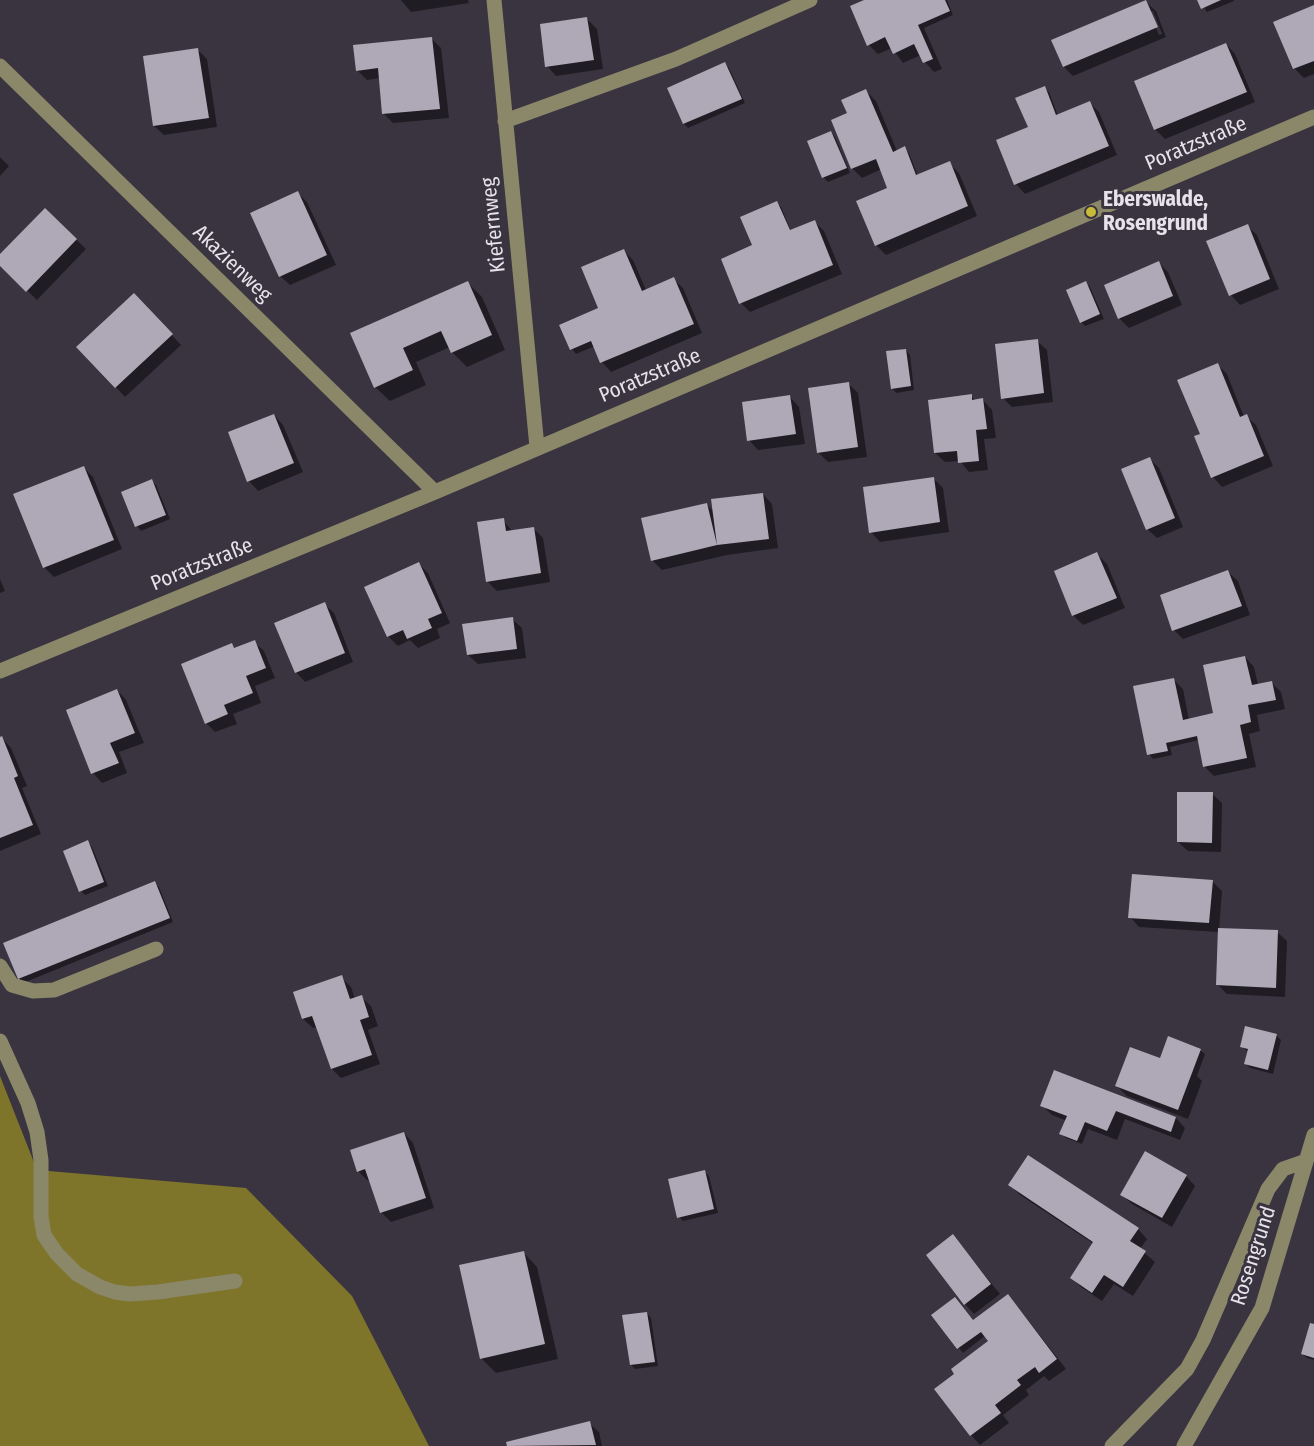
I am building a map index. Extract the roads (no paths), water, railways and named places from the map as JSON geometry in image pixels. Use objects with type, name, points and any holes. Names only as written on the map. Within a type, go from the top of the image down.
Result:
[{"type":"street","name":"Kiefernweg","points":[[494,0],[537,447]]},
{"type":"street","points":[[505,121],[676,59],[810,0]]},
{"type":"street","name":"Akazienweg","points":[[0,66],[435,492]]},
{"type":"street","name":"Poratzstraße","points":[[0,671],[435,492],[1314,117]]},
{"type":"street","points":[[0,966],[12,985],[33,991],[54,990],[156,949]]},
{"type":"street","points":[[0,1041],[28,1103],[37,1132],[41,1160],[41,1217],[44,1235],[57,1254],[77,1274],[100,1287],[116,1292],[130,1294],[158,1292],[235,1281]]},
{"type":"street","name":"Rosengrund","points":[[1184,1446],[1262,1308],[1314,1135]]},
{"type":"street","points":[[1112,1446],[1187,1369],[1203,1340],[1268,1189],[1283,1169],[1306,1161]]},
{"type":"place","name":"Eberswalde, Rosengrund","points":[[1091,212]]}]
